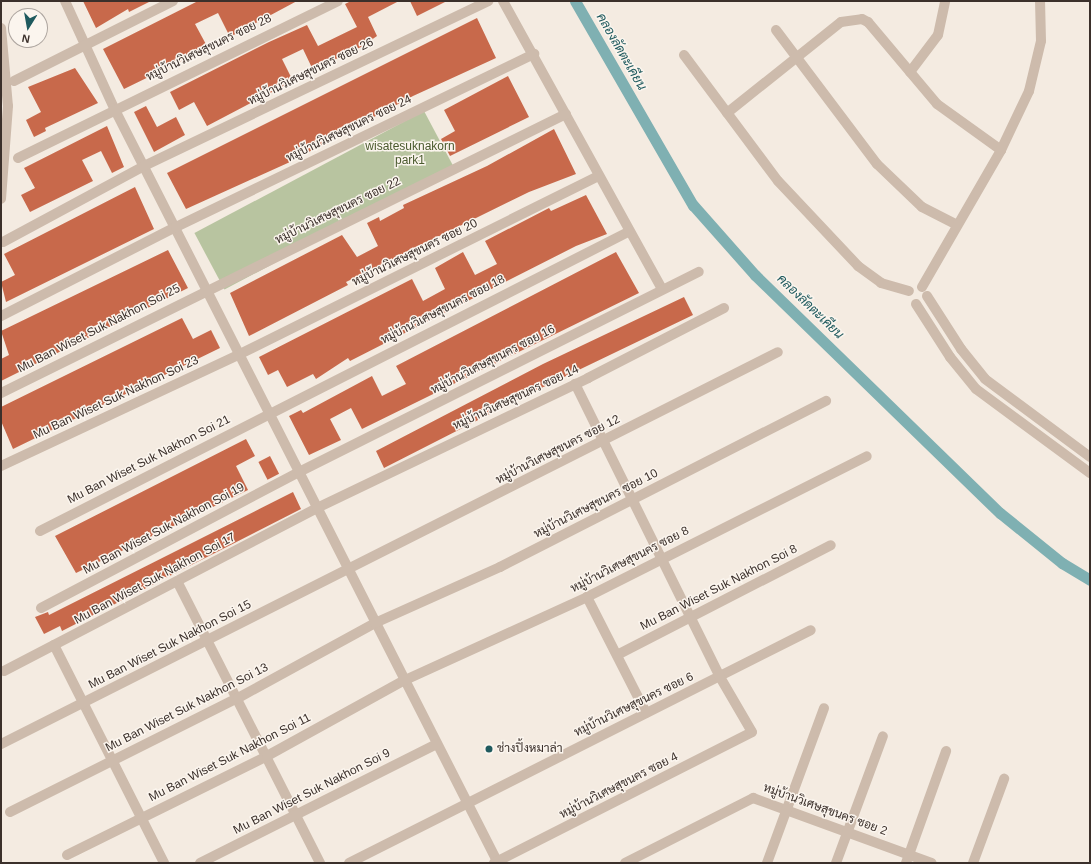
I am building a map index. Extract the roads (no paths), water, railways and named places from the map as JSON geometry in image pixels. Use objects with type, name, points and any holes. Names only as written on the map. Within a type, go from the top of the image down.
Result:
[{"type":"street","points":[[66,1],[87,44],[114,108],[242,353],[269,412],[350,570],[403,681],[467,802],[496,862]]},
{"type":"street","points":[[14,81],[173,1]]},
{"type":"street","name":"หมู่บ้านวิเศษสุขนคร ซอย 28","points":[[18,158],[114,108],[338,1]]},
{"type":"street","name":"หมู่บ้านวิเศษสุขนคร ซอย 26","points":[[4,242],[144,166],[488,1]]},
{"type":"street","points":[[503,1],[534,54],[628,232],[662,289]]},
{"type":"street","points":[[910,72],[938,35],[945,1]]},
{"type":"street","points":[[916,304],[957,226],[1002,150],[1036,68],[1041,40],[1040,1]]},
{"type":"street","points":[[727,113],[797,60],[841,22],[862,19],[953,119],[1002,150]]},
{"type":"street","points":[[1,28],[8,99],[1,196]]},
{"type":"street","points":[[776,30],[797,60],[877,164],[922,207],[957,226]]},
{"type":"street","name":"หมู่บ้านวิเศษสุขนคร ซอย 24","points":[[1,316],[176,227],[534,54]]},
{"type":"street","points":[[684,55],[778,181],[868,276],[909,291]]},
{"type":"street","name":"หมู่บ้านวิเศษสุขนคร ซอย 22","points":[[208,289],[566,114]]},
{"type":"street","name":"หมู่บ้านวิเศษสุขนคร ซอย 20","points":[[242,353],[599,176]]},
{"type":"street","name":"หมู่บ้านวิเศษสุขนคร ซอย 18","points":[[269,412],[628,232]]},
{"type":"street","name":"หมู่บ้านวิเศษสุขนคร ซอย 16","points":[[299,472],[662,289],[699,272]]},
{"type":"street","points":[[909,291],[914,286],[924,291],[946,326],[980,373],[1090,457]]},
{"type":"street","name":"Mu Ban Wiset Suk Nakhon Soi 25","points":[[1,393],[208,289]]},
{"type":"street","points":[[909,291],[911,301],[916,304],[970,382],[1048,445],[1090,473]]},
{"type":"street","name":"หมู่บ้านวิเศษสุขนคร ซอย 14","points":[[317,508],[575,384],[724,308]]},
{"type":"street","points":[[934,332],[946,326]]},
{"type":"street","name":"หมู่บ้านวิเศษสุขนคร ซอย 12","points":[[350,570],[778,352]]},
{"type":"street","name":"Mu Ban Wiset Suk Nakhon Soi 23","points":[[1,466],[242,353]]},
{"type":"street","points":[[970,382],[980,373]]},
{"type":"street","points":[[575,384],[720,677]]},
{"type":"street","name":"หมู่บ้านวิเศษสุขนคร ซอย 10","points":[[375,623],[633,500],[826,401]]},
{"type":"street","name":"Mu Ban Wiset Suk Nakhon Soi 21","points":[[40,531],[269,412]]},
{"type":"street","name":"หมู่บ้านวิเศษสุขนคร ซอย 8","points":[[403,681],[587,597],[867,456]]},
{"type":"street","name":"Mu Ban Wiset Suk Nakhon Soi 19","points":[[41,608],[299,472]]},
{"type":"street","name":"Mu Ban Wiset Suk Nakhon Soi 17","points":[[4,671],[178,583],[317,508]]},
{"type":"street","name":"Mu Ban Wiset Suk Nakhon Soi 8","points":[[619,654],[690,616],[831,545]]},
{"type":"street","name":"Mu Ban Wiset Suk Nakhon Soi 15","points":[[1,744],[350,570]]},
{"type":"street","points":[[178,583],[238,698],[320,863]]},
{"type":"street","points":[[587,597],[619,654],[646,713]]},
{"type":"street","name":"Mu Ban Wiset Suk Nakhon Soi 13","points":[[10,812],[238,698],[375,623]]},
{"type":"street","name":"หมู่บ้านวิเศษสุขนคร ซอย 6","points":[[348,863],[811,630]]},
{"type":"street","points":[[54,645],[164,863]]},
{"type":"street","name":"หมู่บ้านวิเศษสุขนคร ซอย 4","points":[[496,862],[752,732],[720,677]]},
{"type":"street","name":"Mu Ban Wiset Suk Nakhon Soi 11","points":[[67,856],[267,756],[403,681]]},
{"type":"street","points":[[767,863],[824,708]]},
{"type":"street","points":[[836,863],[846,832],[883,736]]},
{"type":"street","name":"Mu Ban Wiset Suk Nakhon Soi 9","points":[[200,863],[437,744]]},
{"type":"street","points":[[907,859],[946,751]]},
{"type":"street","points":[[973,863],[1004,778]]},
{"type":"street","name":"หมู่บ้านวิเศษสุขนคร ซอย 2","points":[[625,863],[752,798],[846,832],[907,859],[932,863]]},
{"type":"waterway","name":"คลองลัดตะเคียน","points":[[575,1],[693,205],[755,275],[1000,513],[1062,563],[1090,580]]},
{"type":"place","name":"ช่างปิ้งหมาล่า","points":[[489,749]]},
{"type":"park label","name":"wisatesuknakorn park1","points":[[410,154]]}]
